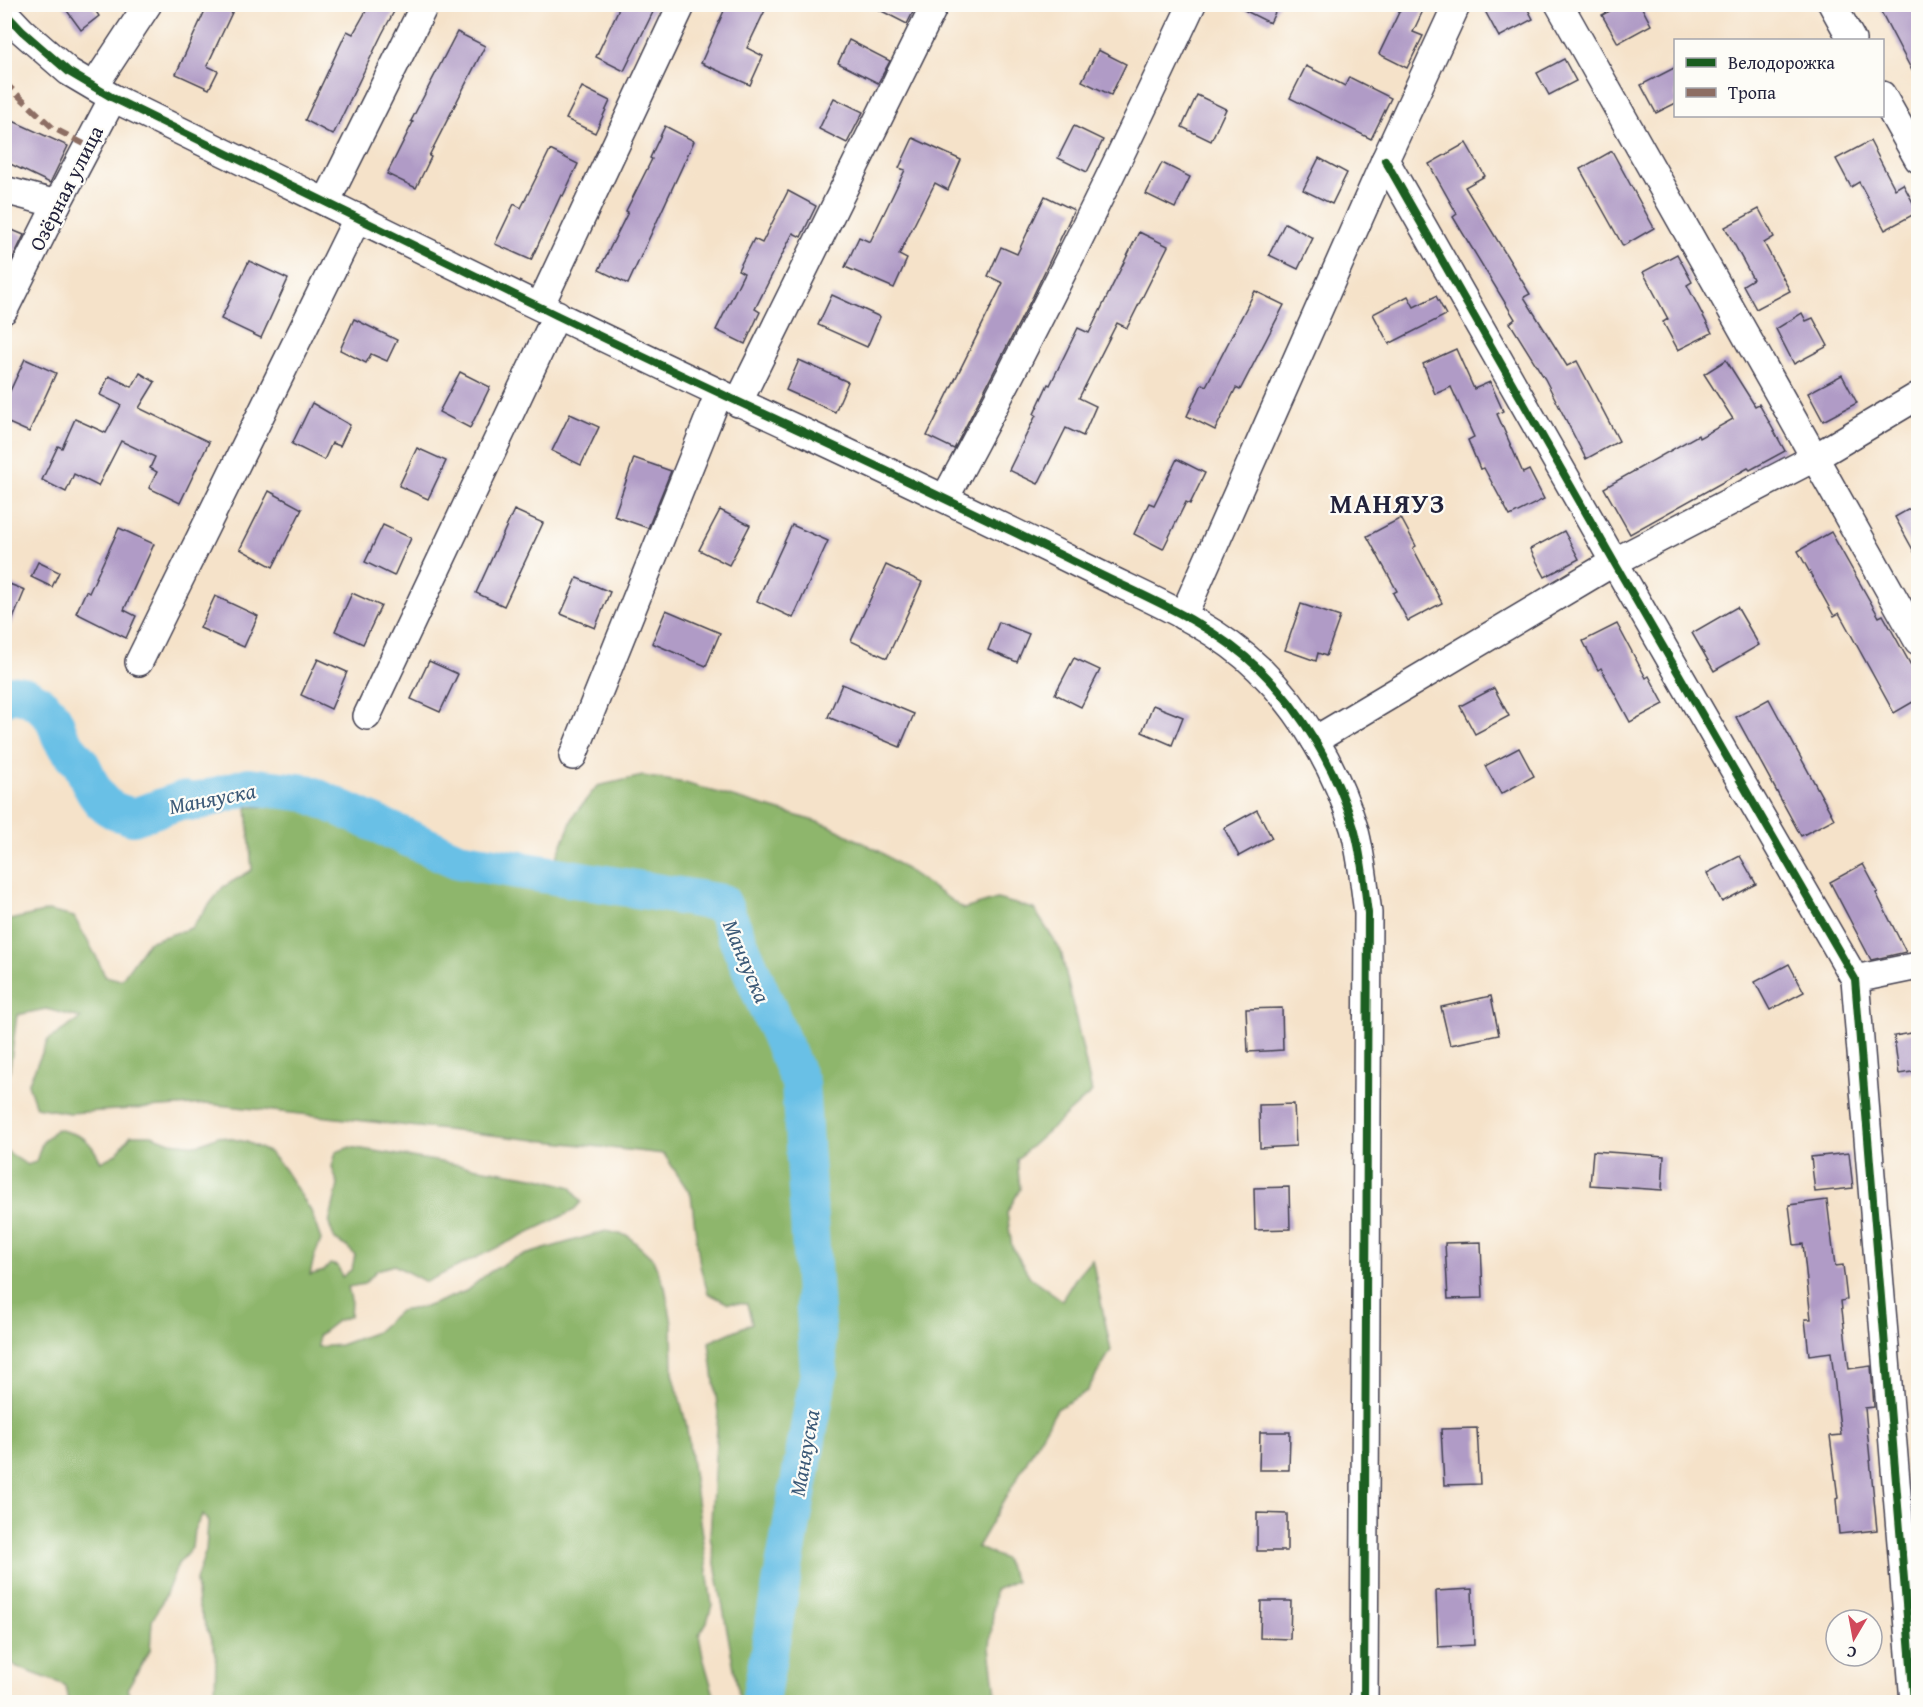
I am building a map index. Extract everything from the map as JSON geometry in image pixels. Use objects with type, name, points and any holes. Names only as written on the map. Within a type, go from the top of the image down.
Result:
[{"type":"street","name":"Озёрная улица","points":[[4,310],[57,204],[103,92],[148,4]]},
{"type":"street","points":[[326,202],[424,4]]},
{"type":"street","points":[[368,716],[682,4]]},
{"type":"street","points":[[573,756],[729,398],[936,4]]},
{"type":"street","points":[[945,498],[1016,368],[1115,168],[1192,4]]},
{"type":"street","points":[[1183,616],[1385,160],[1457,4]]},
{"type":"street","points":[[1559,4],[1918,641]]},
{"type":"street","points":[[1832,4],[1851,39]]},
{"type":"street","points":[[10,25],[69,72],[103,92],[729,398],[945,498],[1183,616],[1221,637],[1257,667],[1290,702],[1315,740],[1344,801],[1355,831],[1368,913],[1364,1702]]},
{"type":"street","points":[[1884,99],[1918,159]]},
{"type":"street","points":[[1385,160],[1855,979],[1914,1702]]},
{"type":"street","points":[[4,190],[57,204]]},
{"type":"street","points":[[139,662],[358,217]]},
{"type":"street","points":[[1315,740],[1614,562],[1814,458],[1918,396]]},
{"type":"street","points":[[1855,979],[1918,966]]},
{"type":"green space","points":[[643,776],[685,783],[828,825],[879,851],[964,909],[997,899],[1034,909],[1061,951],[1092,1092],[1017,1159],[1020,1189],[1007,1213],[1012,1247],[1030,1277],[1062,1300],[1075,1279],[1092,1259],[1111,1350],[1087,1391],[1057,1409],[977,1547],[1004,1559],[1016,1581],[995,1590],[990,1648],[997,1702],[740,1702],[710,1536],[718,1412],[709,1342],[752,1323],[747,1304],[727,1303],[708,1293],[700,1266],[691,1195],[664,1154],[209,1104],[69,1113],[36,1107],[28,1084],[48,1040],[81,1018],[46,1009],[17,1015],[7,1090],[5,1091],[5,919],[10,920],[48,911],[74,917],[105,976],[121,980],[148,942],[191,928],[223,887],[252,870],[247,807],[305,806],[450,865],[547,881],[574,815],[597,786]]},
{"type":"green space","points":[[56,1129],[84,1138],[93,1147],[101,1162],[116,1154],[131,1135],[152,1135],[170,1142],[197,1145],[218,1136],[247,1142],[270,1153],[284,1169],[311,1211],[321,1240],[310,1275],[324,1271],[330,1264],[338,1266],[342,1277],[352,1269],[355,1255],[335,1240],[329,1224],[338,1185],[332,1167],[336,1152],[350,1147],[539,1178],[571,1187],[581,1202],[573,1211],[426,1282],[394,1265],[377,1270],[364,1284],[348,1287],[351,1300],[350,1316],[337,1321],[318,1336],[318,1347],[340,1345],[376,1332],[399,1311],[425,1307],[466,1291],[488,1273],[514,1258],[606,1231],[628,1236],[653,1259],[665,1287],[672,1323],[673,1373],[686,1423],[712,1605],[707,1622],[699,1635],[716,1702],[215,1702],[216,1653],[198,1605],[196,1580],[206,1550],[208,1522],[203,1514],[194,1530],[192,1548],[178,1564],[152,1621],[150,1650],[127,1689],[133,1702],[68,1702],[65,1685],[17,1667],[4,1656],[5,1150],[27,1165],[36,1162],[42,1143]]},
{"type":"building","points":[[62,4],[91,4],[99,16],[81,30]]},
{"type":"building","points":[[208,4],[236,4],[207,66],[218,71],[209,89],[176,74]]},
{"type":"building","points":[[370,4],[398,4],[333,135],[305,120],[347,31],[353,34]]},
{"type":"building","points":[[621,4],[657,4],[624,71],[596,57]]},
{"type":"building","points":[[727,4],[768,4],[747,48],[763,56],[750,85],[701,63]]},
{"type":"building","points":[[868,4],[917,4],[907,24]]},
{"type":"building","points":[[1232,4],[1279,4],[1270,23]]},
{"type":"building","points":[[1403,4],[1426,4],[1413,32],[1423,36],[1407,68],[1379,54]]},
{"type":"building","points":[[1493,4],[1525,4],[1533,19],[1499,37],[1484,9]]},
{"type":"building","points":[[1623,4],[1640,4],[1651,25],[1618,43],[1602,15]]},
{"type":"building","points":[[1877,4],[1918,4],[1918,82]]},
{"type":"building","points":[[457,32],[485,46],[429,156],[431,157],[416,188],[387,174],[413,122],[411,121]]},
{"type":"building","points":[[849,40],[890,61],[878,83],[838,63]]},
{"type":"building","points":[[1098,50],[1126,64],[1111,95],[1082,81]]},
{"type":"building","points":[[1564,59],[1576,81],[1549,95],[1537,73]]},
{"type":"building","points":[[1306,66],[1345,86],[1349,77],[1391,98],[1371,139],[1290,98]]},
{"type":"building","points":[[1674,68],[1674,104],[1656,113],[1641,85]]},
{"type":"building","points":[[582,87],[610,101],[595,133],[566,119]]},
{"type":"building","points":[[1197,95],[1226,109],[1211,141],[1182,127]]},
{"type":"building","points":[[834,98],[863,112],[847,143],[819,129]]},
{"type":"building","points":[[4,117],[68,146],[50,183],[4,161]]},
{"type":"building","points":[[665,126],[694,141],[628,284],[599,270],[628,212],[626,211],[652,159],[650,158]]},
{"type":"building","points":[[1074,126],[1103,140],[1087,172],[1058,158]]},
{"type":"building","points":[[913,138],[961,160],[948,190],[935,183],[899,255],[907,259],[894,288],[845,267],[859,237],[870,242],[905,170],[899,168]]},
{"type":"building","points":[[1870,141],[1895,189],[1903,184],[1918,212],[1885,230],[1859,182],[1851,187],[1836,159]]},
{"type":"building","points":[[1466,143],[1485,176],[1465,187],[1530,294],[1524,297],[1567,366],[1577,361],[1619,441],[1586,459],[1545,379],[1510,323],[1515,319],[1453,217],[1457,214],[1429,164]]},
{"type":"building","points":[[550,150],[578,164],[531,260],[495,244],[514,204],[521,208]]},
{"type":"building","points":[[1612,151],[1654,228],[1623,246],[1580,169]]},
{"type":"building","points":[[1319,158],[1347,173],[1332,204],[1303,190]]},
{"type":"building","points":[[1162,163],[1190,177],[1175,208],[1146,194]]},
{"type":"building","points":[[788,191],[816,206],[801,237],[793,233],[755,309],[760,312],[745,344],[716,330],[744,273],[738,270],[754,239],[762,243]]},
{"type":"building","points":[[1045,196],[1074,210],[1033,296],[954,449],[927,436],[1003,283],[988,276],[1001,247],[1017,254]]},
{"type":"building","points":[[1759,209],[1774,237],[1764,243],[1790,291],[1756,309],[1743,285],[1753,279],[1725,227]]},
{"type":"building","points":[[1285,223],[1313,238],[1298,269],[1269,255]]},
{"type":"building","points":[[12,230],[24,235],[12,260],[4,256],[4,247]]},
{"type":"building","points":[[1139,232],[1168,246],[1127,328],[1117,323],[1079,398],[1096,406],[1083,436],[1066,428],[1038,484],[1009,470],[1036,415],[1034,414],[1048,384],[1050,385],[1078,328],[1089,333]]},
{"type":"building","points":[[1677,254],[1692,282],[1687,285],[1712,333],[1678,350],[1663,322],[1668,319],[1643,272]]},
{"type":"building","points":[[249,261],[288,279],[261,338],[221,319]]},
{"type":"building","points":[[1255,291],[1284,305],[1240,390],[1236,388],[1215,430],[1187,416],[1202,384],[1206,386]]},
{"type":"building","points":[[832,295],[880,317],[867,347],[818,325]]},
{"type":"building","points":[[1408,296],[1414,307],[1436,296],[1446,315],[1389,344],[1373,314]]},
{"type":"building","points":[[1802,313],[1806,321],[1813,318],[1828,346],[1794,364],[1776,329]]},
{"type":"building","points":[[354,319],[397,340],[387,361],[371,354],[366,363],[340,350]]},
{"type":"building","points":[[1456,349],[1474,389],[1490,382],[1503,411],[1497,414],[1523,473],[1529,470],[1544,499],[1510,516],[1484,468],[1480,469],[1468,440],[1474,437],[1451,387],[1435,394],[1423,364]]},
{"type":"building","points":[[25,359],[56,373],[29,432],[4,421],[4,404]]},
{"type":"building","points":[[799,360],[848,382],[835,412],[786,390]]},
{"type":"building","points":[[1726,360],[1755,406],[1759,404],[1785,451],[1750,470],[1748,468],[1630,534],[1604,488],[1698,435],[1699,438],[1733,419],[1704,374]]},
{"type":"building","points":[[460,372],[490,387],[470,428],[439,412]]},
{"type":"building","points":[[140,373],[155,382],[139,408],[209,442],[180,503],[149,488],[157,472],[150,468],[155,457],[121,441],[98,486],[74,474],[66,492],[42,480],[58,446],[62,448],[75,419],[106,433],[121,405],[100,395],[109,376],[132,387]]},
{"type":"building","points":[[1842,375],[1857,403],[1823,421],[1808,393]]},
{"type":"building","points":[[312,403],[350,425],[340,446],[332,443],[324,460],[292,444]]},
{"type":"building","points":[[570,414],[599,427],[581,465],[552,451]]},
{"type":"building","points":[[417,448],[446,461],[428,499],[399,486]]},
{"type":"building","points":[[634,458],[671,471],[648,528],[614,516]]},
{"type":"building","points":[[1177,459],[1205,473],[1190,504],[1186,502],[1163,549],[1134,534],[1149,503],[1154,505]]},
{"type":"building","points":[[269,491],[302,509],[273,567],[240,549]]},
{"type":"building","points":[[1918,504],[1918,559],[1895,517]]},
{"type":"building","points":[[514,510],[543,523],[504,606],[476,593]]},
{"type":"building","points":[[720,510],[750,525],[729,565],[699,550]]},
{"type":"building","points":[[1401,518],[1416,546],[1413,548],[1442,603],[1408,621],[1393,593],[1397,591],[1367,536]]},
{"type":"building","points":[[383,525],[411,538],[394,576],[365,562]]},
{"type":"building","points":[[792,525],[828,541],[793,618],[757,601]]},
{"type":"building","points":[[119,528],[154,544],[124,610],[136,616],[126,638],[76,613],[86,591],[89,593]]},
{"type":"building","points":[[1564,531],[1579,559],[1545,577],[1530,549]]},
{"type":"building","points":[[1831,532],[1879,617],[1883,615],[1918,678],[1918,699],[1894,713],[1839,613],[1834,616],[1798,551]]},
{"type":"building","points":[[38,562],[59,572],[52,587],[31,577]]},
{"type":"building","points":[[886,565],[922,582],[887,658],[851,641]]},
{"type":"building","points":[[577,578],[610,592],[595,628],[561,614]]},
{"type":"building","points":[[4,582],[25,590],[5,638],[4,638]]},
{"type":"building","points":[[352,593],[381,606],[363,644],[335,631]]},
{"type":"building","points":[[215,596],[258,616],[244,647],[200,628]]},
{"type":"building","points":[[1301,604],[1340,617],[1326,656],[1318,653],[1316,661],[1285,650]]},
{"type":"building","points":[[1737,607],[1759,645],[1714,671],[1692,633]]},
{"type":"building","points":[[666,610],[720,633],[706,666],[652,643]]},
{"type":"building","points":[[999,622],[1029,634],[1017,662],[988,650]]},
{"type":"building","points":[[1617,624],[1646,678],[1649,676],[1664,704],[1630,722],[1601,668],[1598,670],[1583,641]]},
{"type":"building","points":[[1074,658],[1100,670],[1081,707],[1055,694]]},
{"type":"building","points":[[318,659],[347,672],[331,709],[301,695]]},
{"type":"building","points":[[429,661],[458,674],[440,712],[411,699]]},
{"type":"building","points":[[842,684],[914,714],[900,747],[828,717]]},
{"type":"building","points":[[1494,688],[1509,716],[1475,734],[1460,706]]},
{"type":"building","points":[[1769,699],[1834,819],[1801,836],[1736,717]]},
{"type":"building","points":[[1153,705],[1183,717],[1172,745],[1142,732]]},
{"type":"building","points":[[1519,748],[1534,776],[1501,794],[1485,766]]},
{"type":"building","points":[[1257,810],[1272,838],[1239,856],[1224,828]]},
{"type":"building","points":[[1740,856],[1756,884],[1722,902],[1707,873]]},
{"type":"building","points":[[1863,864],[1906,952],[1871,960],[1830,882]]},
{"type":"building","points":[[1789,964],[1804,992],[1770,1010],[1755,982]]},
{"type":"building","points":[[1491,996],[1499,1035],[1450,1045],[1441,1007]]},
{"type":"building","points":[[1282,1008],[1283,1050],[1248,1052],[1246,1009]]},
{"type":"building","points":[[1918,1032],[1918,1071],[1899,1074],[1894,1036]]},
{"type":"building","points":[[1294,1104],[1296,1146],[1260,1148],[1259,1105]]},
{"type":"building","points":[[1593,1151],[1664,1156],[1662,1190],[1590,1185]]},
{"type":"building","points":[[1849,1153],[1853,1188],[1815,1192],[1811,1157]]},
{"type":"building","points":[[1289,1187],[1290,1229],[1255,1230],[1254,1188]]},
{"type":"building","points":[[1827,1200],[1835,1266],[1843,1265],[1847,1300],[1841,1301],[1849,1369],[1871,1366],[1874,1407],[1865,1408],[1877,1530],[1839,1534],[1836,1499],[1838,1498],[1830,1436],[1841,1435],[1831,1352],[1809,1355],[1805,1319],[1811,1319],[1803,1244],[1794,1245],[1789,1205]]},
{"type":"building","points":[[1481,1242],[1483,1298],[1448,1299],[1445,1243]]},
{"type":"building","points":[[1477,1428],[1480,1484],[1444,1485],[1441,1429]]},
{"type":"building","points":[[1260,1432],[1290,1432],[1289,1470],[1259,1470]]},
{"type":"building","points":[[1257,1513],[1287,1514],[1287,1551],[1257,1551]]},
{"type":"building","points":[[1472,1589],[1474,1645],[1438,1647],[1436,1591]]},
{"type":"building","points":[[1261,1601],[1291,1601],[1290,1639],[1260,1638]]},
{"type":"waterway","name":"Маняуска","points":[[4,697],[17,694],[31,698],[43,707],[54,719],[63,742],[81,764],[101,801],[113,810],[133,817],[183,800],[196,802],[249,786],[307,793],[458,860],[722,903],[800,1083],[819,1372],[760,1702]]},
{"type":"marked path","points":[[4,82],[53,128],[88,146]]},
{"type":"cycle path","points":[[4,12],[69,72],[113,98],[547,311],[951,502],[1179,613],[1241,653],[1259,669],[1290,704],[1328,763],[1347,806],[1359,849],[1368,913],[1364,1702]]},
{"type":"cycle path","points":[[1385,160],[1855,979],[1914,1702]]},
{"type":"district","name":"МАНЯУЗ","points":[[1388,503]]}]
